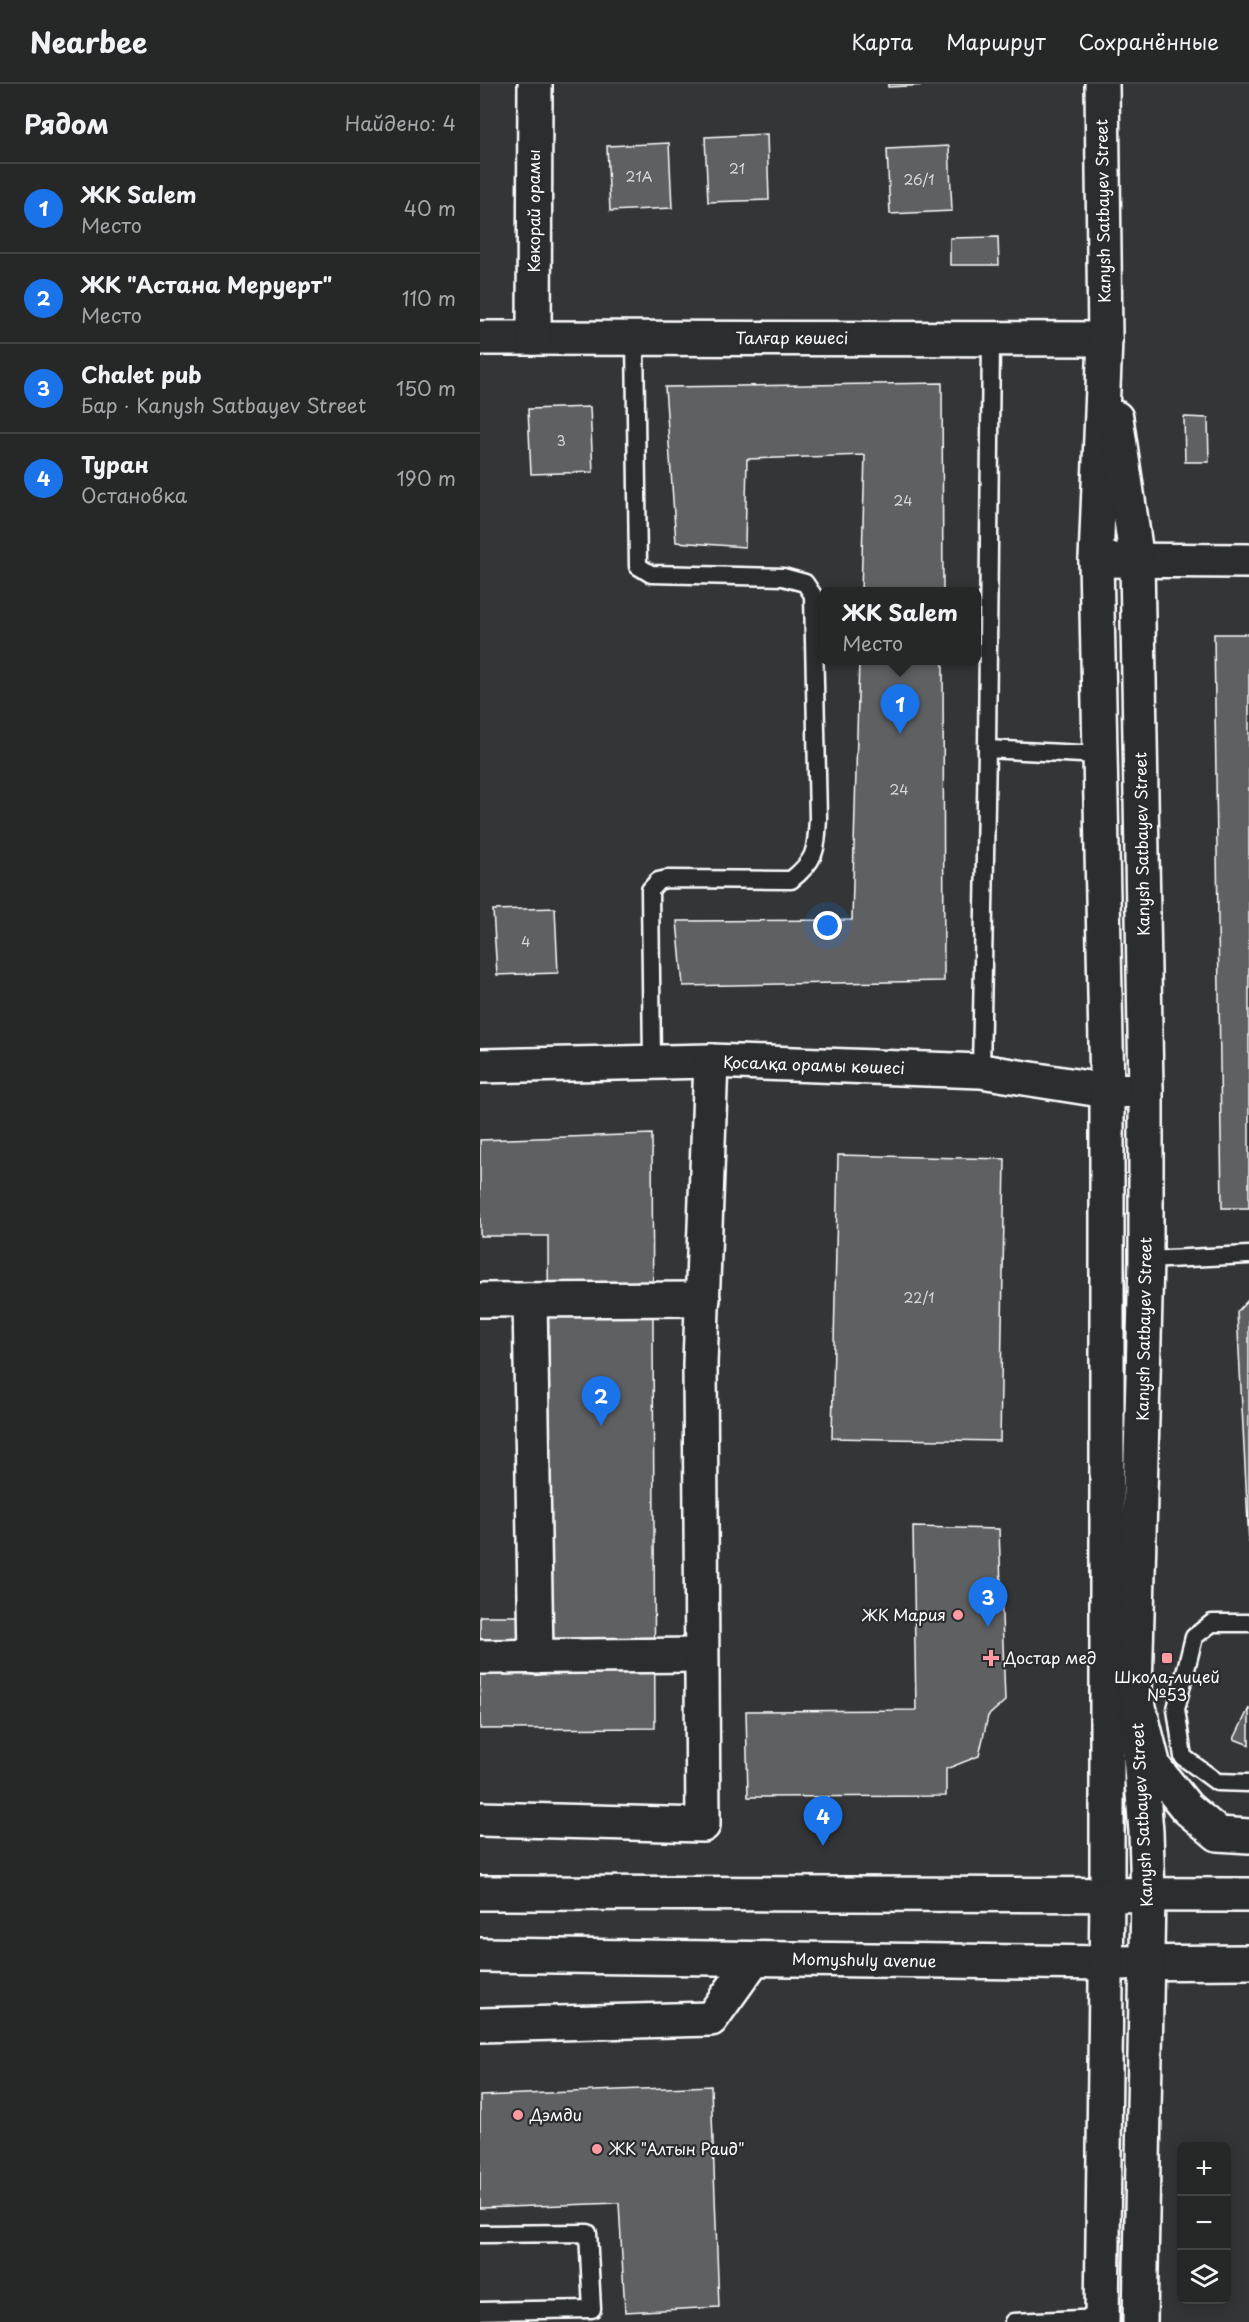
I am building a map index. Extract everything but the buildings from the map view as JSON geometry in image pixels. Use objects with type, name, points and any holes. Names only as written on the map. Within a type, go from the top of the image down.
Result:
[{"type":"street","name":"Көкорай орамы","points":[[534,338],[535,84]]},
{"type":"street","name":"Kanysh Satbayev Street","points":[[1102,84],[1105,339],[1096,560],[1107,1091],[1107,1896],[1102,2320]]},
{"type":"street","name":"Талғар көшесі","points":[[480,338],[1105,339]]},
{"type":"street","name":"Kanysh Satbayev Street","points":[[1105,339],[1137,561],[1146,1090],[1146,1260],[1135,1691],[1146,1832],[1148,1896],[1140,2322]]},
{"type":"street","points":[[1096,560],[1249,561]]},
{"type":"street","name":"Қосалқа орамы көшесі","points":[[480,1066],[711,1061],[981,1071],[1107,1091],[1146,1090]]},
{"type":"street","points":[[480,1819],[703,1825],[700,1364],[711,1061]]},
{"type":"street","points":[[480,1300],[703,1299]]},
{"type":"street","points":[[530,1300],[536,1657]]},
{"type":"street","points":[[480,1657],[701,1655]]},
{"type":"street","points":[[1135,1691],[1154,1767],[1187,1808],[1218,1834],[1249,1836]]},
{"type":"street","points":[[480,1893],[1249,1895]]},
{"type":"street","name":"Momyshuly avenue","points":[[480,1955],[1106,1963],[1249,1962]]},
{"type":"street","points":[[480,2025],[711,2019],[754,1959]]},
{"type":"lane","points":[[635,338],[638,566],[651,574],[783,577],[805,583],[813,595],[814,619],[818,818],[816,850],[806,868],[791,880],[667,879],[658,881],[650,890],[652,1063]]},
{"type":"lane","points":[[981,1071],[991,338]]},
{"type":"lane","points":[[987,749],[1101,755]]},
{"type":"lane","points":[[1146,1260],[1249,1255]]},
{"type":"lane","points":[[1249,1623],[1212,1623],[1194,1637],[1176,1709],[1183,1757],[1217,1782],[1249,1783]]},
{"type":"lane","points":[[480,2234],[588,2233],[592,2309],[480,2311]]},
{"type":"lane","points":[[1013,2322],[1102,2320]]},
{"type":"place","name":"ЖК Salem","points":[[900,734]]},
{"type":"place","name":"ЖК \"Астана Меруерт\"","points":[[601,1426]]},
{"type":"place","name":"ЖК Мария","points":[[958,1615]]},
{"type":"place","name":"Chalet pub","points":[[988,1627]]},
{"type":"place","name":"Достар мед","points":[[991,1658]]},
{"type":"place","name":"Школа-лицей №53","points":[[1167,1658]]},
{"type":"place","name":"Туран","points":[[823,1846]]},
{"type":"place","name":"Дэмди","points":[[518,2115]]},
{"type":"place","name":"ЖК \"Алтын Раид\"","points":[[597,2149]]}]
